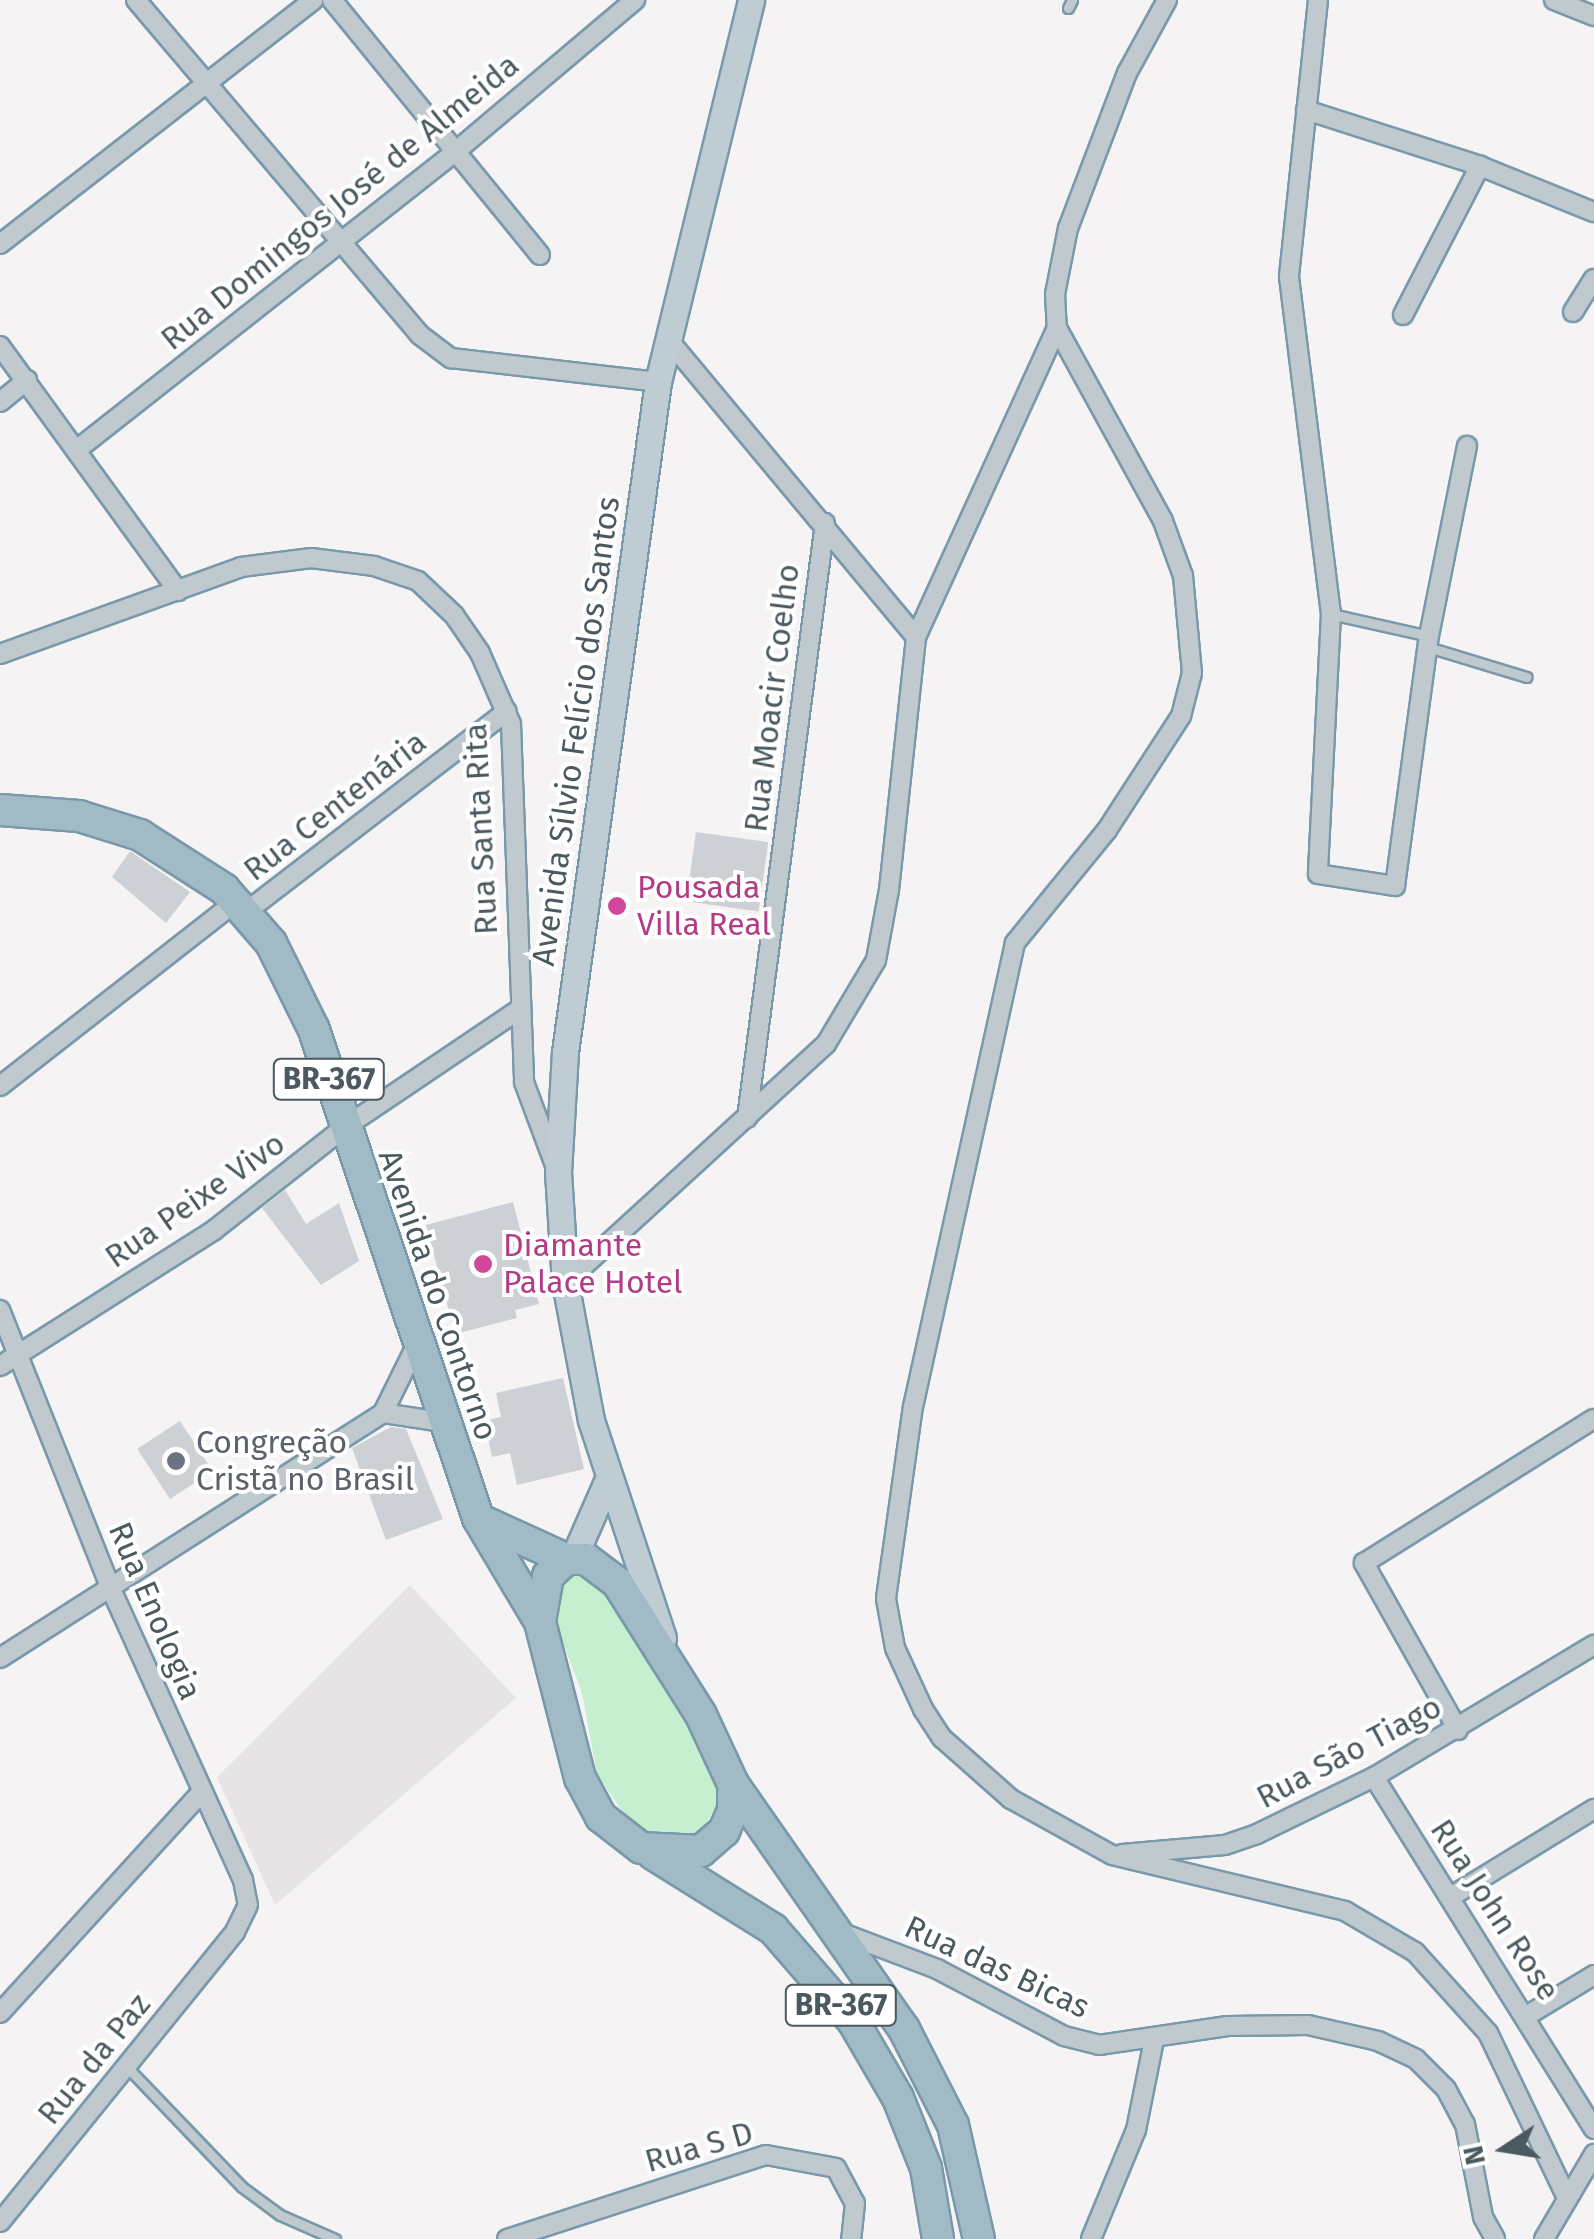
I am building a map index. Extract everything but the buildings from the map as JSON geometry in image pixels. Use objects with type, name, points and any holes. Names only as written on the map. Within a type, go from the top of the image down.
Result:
[{"type":"highway","name":"Avenida do Contorno","points":[[0,810],[80,816],[140,836],[242,907],[303,1002],[416,1346],[478,1518]]},
{"type":"highway","name":"BR-367","points":[[478,1518],[509,1538],[604,1567],[617,1582],[691,1698],[733,1784],[827,1927],[904,2029],[938,2092],[967,2167],[979,2239]]},
{"type":"highway","name":"BR-367","points":[[478,1518],[540,1622],[588,1798],[622,1838],[773,1928],[833,1994],[898,2098],[926,2168],[938,2239]]},
{"type":"highway","name":"BR-367","points":[[540,1622],[548,1576],[570,1559]]},
{"type":"highway","points":[[641,1848],[680,1855],[715,1843],[733,1810],[733,1784]]},
{"type":"main road","name":"Avenida Sílvio Felício dos Santos","points":[[691,1698],[634,1564],[609,1477],[565,1283],[558,1174],[570,1015],[658,382],[751,0]]},
{"type":"main road","points":[[570,1559],[609,1477]]},
{"type":"street","points":[[136,0],[420,335],[450,358],[658,382]]},
{"type":"street","points":[[0,244],[313,0]]},
{"type":"street","points":[[332,0],[540,255]]},
{"type":"street","name":"Rua Domingos José de Almeida","points":[[80,448],[455,152],[635,0]]},
{"type":"street","points":[[1167,0],[1127,74],[1068,228],[1055,294],[1057,328],[1163,521],[1182,576],[1192,673],[1181,716],[1107,830],[1016,944],[913,1406],[886,1599],[894,1648],[942,1738],[1011,1799],[1112,1854],[1346,1911],[1415,1952],[1488,2033],[1565,2194]]},
{"type":"street","points":[[1318,0],[1289,277],[1331,614],[1318,874],[1395,886],[1428,641],[1467,446]]},
{"type":"street","points":[[1554,0],[1594,16]]},
{"type":"street","points":[[1306,110],[1480,166],[1594,212]]},
{"type":"street","points":[[1403,315],[1480,166]]},
{"type":"street","points":[[1573,312],[1592,287]]},
{"type":"street","points":[[565,1283],[826,1044],[876,960],[916,637],[1057,328]]},
{"type":"street","points":[[669,341],[916,637]]},
{"type":"street","points":[[0,346],[80,448],[178,590]]},
{"type":"street","points":[[0,402],[27,380]]},
{"type":"street","name":"Rua Moacir Coelho","points":[[747,1118],[825,524]]},
{"type":"street","name":"Rua Santa Rita","points":[[0,654],[242,568],[310,558],[374,566],[418,581],[454,615],[507,711],[524,1082],[558,1174]]},
{"type":"street","name":"Rua Centenária","points":[[0,1086],[507,711]]},
{"type":"street","name":"Rua Peixe Vivo","points":[[0,1366],[214,1230],[345,1128],[520,1008]]},
{"type":"street","name":"Rua Enologia","points":[[0,1310],[111,1589],[246,1890],[246,1912],[235,1932]]},
{"type":"street","points":[[0,1658],[382,1413],[416,1346]]},
{"type":"street","points":[[382,1413],[442,1422]]},
{"type":"street","points":[[1458,1730],[1364,1564],[1594,1418]]},
{"type":"street","name":"Rua São Tiago","points":[[1112,1854],[1225,1845],[1374,1777],[1594,1645]]},
{"type":"street","name":"Rua John Rose","points":[[1374,1777],[1528,2016],[1594,2129]]},
{"type":"street","points":[[0,2013],[202,1793]]},
{"type":"street","points":[[1452,1896],[1594,1809]]},
{"type":"street","name":"Rua das Bicas","points":[[827,1927],[938,1969],[1064,2036],[1099,2045],[1154,2040],[1228,2026],[1308,2025],[1378,2041],[1416,2059],[1446,2089],[1465,2124],[1483,2217],[1494,2239]]},
{"type":"street","name":"Rua da Paz","points":[[0,2222],[235,1932]]},
{"type":"street","points":[[1528,2016],[1594,1975]]},
{"type":"street","points":[[1091,2239],[1136,2130],[1154,2040]]},
{"type":"street","points":[[1544,2239],[1565,2194],[1594,2154]]},
{"type":"street","name":"Rua S D","points":[[507,2239],[766,2156],[836,2168],[855,2203],[851,2239]]},
{"type":"lane","points":[[1331,614],[1428,641],[1527,676]]},
{"type":"lane","points":[[127,2067],[242,2186],[280,2215],[335,2239]]},
{"type":"shaded area","points":[[410,1585],[516,1698],[275,1905],[217,1777]]},
{"type":"green space","points":[[565,1568],[605,1580],[696,1727],[721,1796],[701,1834],[665,1841],[646,1831],[628,1820],[597,1774],[582,1693],[552,1613]]},
{"type":"place","name":"Pousada Villa Real","points":[[617,906]]},
{"type":"place","name":"Diamante Palace Hotel","points":[[483,1264]]},
{"type":"place","name":"Congreção Cristã no Brasil","points":[[176,1461]]}]
